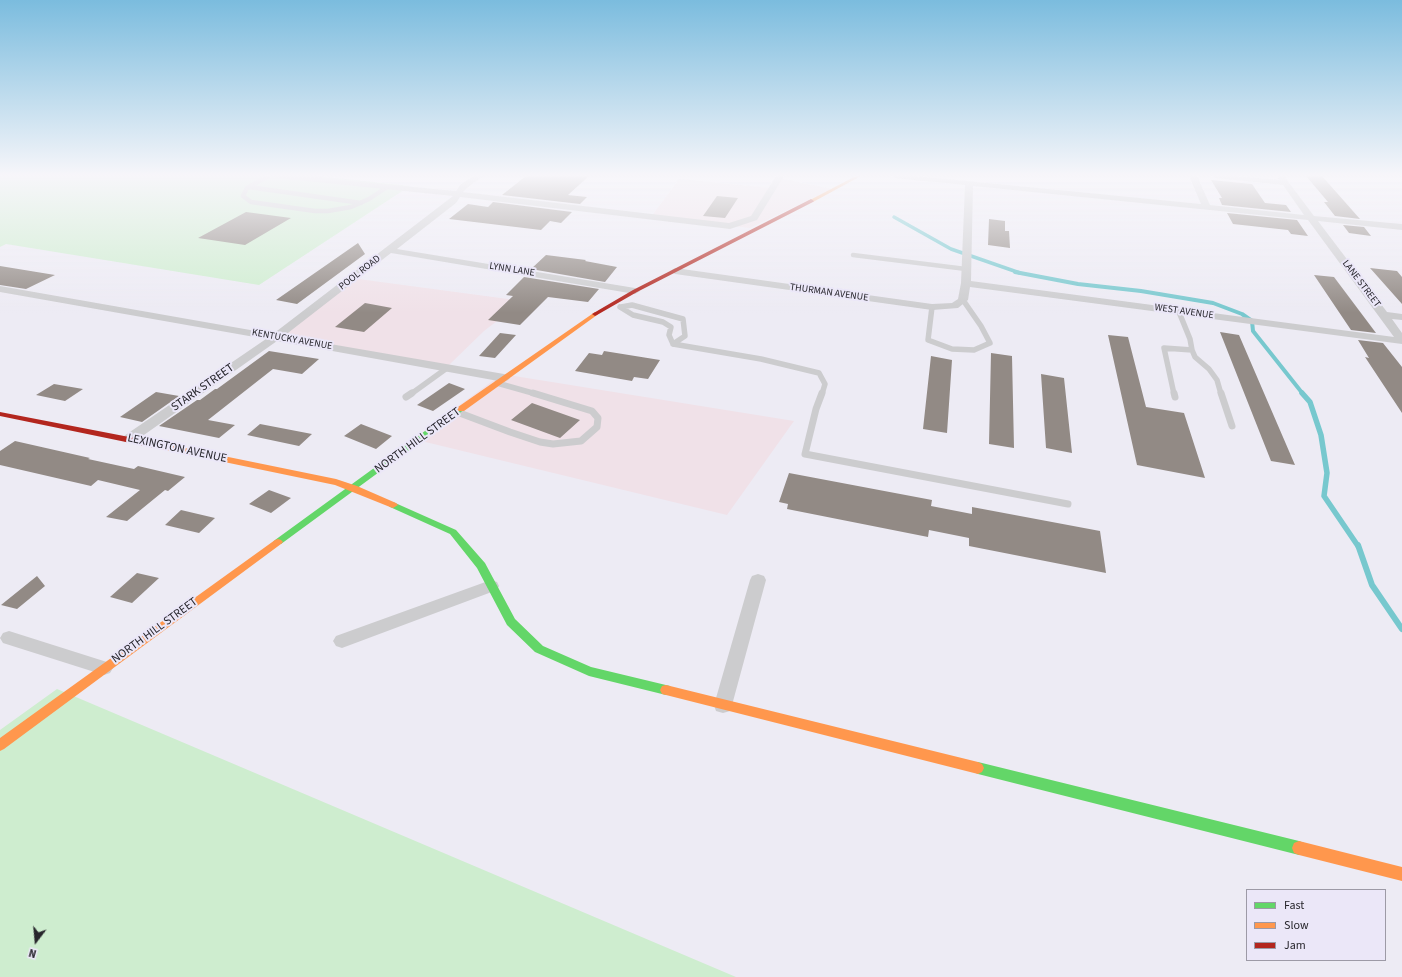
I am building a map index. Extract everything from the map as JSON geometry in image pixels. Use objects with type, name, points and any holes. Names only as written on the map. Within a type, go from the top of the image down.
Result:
[{"type":"street","name":"POOL ROAD","points":[[276,337],[426,222]]},
{"type":"street","points":[[693,222],[730,226],[743,222]]},
{"type":"street","name":"NORTH HILL STREET","points":[[0,745],[578,324],[618,305],[635,291],[771,222]]},
{"type":"street","points":[[963,300],[966,283],[968,222]]},
{"type":"street","name":"LANE STREET","points":[[1314,222],[1384,315]]},
{"type":"street","points":[[1347,222],[1402,227]]},
{"type":"street","name":"LYNN LANE","points":[[389,250],[635,291]]},
{"type":"street","name":"THURMAN AVENUE","points":[[675,271],[932,307],[954,306],[963,300]]},
{"type":"street","name":"WEST AVENUE","points":[[966,283],[1402,340]]},
{"type":"street","name":"KENTUCKY AVENUE","points":[[0,289],[447,368],[500,381]]},
{"type":"street","points":[[1384,315],[1402,317]]},
{"type":"street","name":"WEST AVENUE","points":[[1384,315],[1402,340]]},
{"type":"street","name":"STARK STREET","points":[[129,440],[276,337]]},
{"type":"street","name":"LEXINGTON AVENUE","points":[[0,414],[336,482],[354,488],[453,532],[481,566],[511,622],[539,649],[588,671],[1402,874]]},
{"type":"street","points":[[723,705],[758,580]]},
{"type":"street","points":[[342,641],[492,586]]},
{"type":"street","points":[[9,638],[104,668]]},
{"type":"lane","points":[[853,255],[966,269]]},
{"type":"lane","points":[[932,307],[928,340],[952,349],[974,350],[990,343],[981,326],[963,300]]},
{"type":"lane","points":[[618,305],[633,315],[663,322],[671,326],[669,335],[673,344]]},
{"type":"lane","points":[[618,305],[632,305],[683,319],[685,336],[673,344]]},
{"type":"lane","points":[[1179,312],[1190,339],[1195,357],[1209,369],[1217,380],[1232,426]]},
{"type":"lane","points":[[673,344],[761,359],[819,373],[825,384],[816,409],[805,454],[1068,504]]},
{"type":"lane","points":[[1176,397],[1164,348],[1192,350]]},
{"type":"lane","points":[[406,397],[447,368]]},
{"type":"lane","points":[[457,412],[540,442],[553,444],[581,441],[597,427],[598,418],[592,411],[500,381]]},
{"type":"shaded area","points":[[692,222],[763,222],[750,228]]},
{"type":"shaded area","points":[[351,278],[523,301],[484,331],[449,365],[273,337]]},
{"type":"shaded area","points":[[502,374],[794,421],[727,515],[413,439]]},
{"type":"green space","points":[[0,222],[356,222],[259,285],[6,244],[0,247]]},
{"type":"green space","points":[[57,689],[736,977],[0,977],[0,730]]},
{"type":"building","points":[[228,222],[285,222],[245,245],[198,238]]},
{"type":"building","points":[[471,222],[549,222],[541,230]]},
{"type":"building","points":[[989,222],[1005,222],[1005,231],[1009,231],[1010,248],[988,245]]},
{"type":"building","points":[[1232,222],[1298,222],[1308,236],[1291,234],[1288,230],[1233,224]]},
{"type":"building","points":[[1343,225],[1364,227],[1371,236],[1349,233]]},
{"type":"building","points":[[358,243],[365,254],[297,304],[276,300]]},
{"type":"building","points":[[546,255],[586,260],[585,261],[617,267],[605,282],[531,269]]},
{"type":"building","points":[[0,266],[55,275],[26,289],[0,285]]},
{"type":"building","points":[[1370,268],[1397,271],[1402,277],[1402,304]]},
{"type":"building","points":[[1314,275],[1334,277],[1376,333],[1351,330]]},
{"type":"building","points":[[524,277],[599,289],[588,302],[548,297],[520,325],[488,320],[513,296],[506,295]]},
{"type":"building","points":[[365,303],[392,308],[364,332],[335,327]]},
{"type":"building","points":[[1220,332],[1239,335],[1295,465],[1271,461]]},
{"type":"building","points":[[500,333],[516,335],[495,358],[479,356]]},
{"type":"building","points":[[1108,335],[1128,337],[1146,407],[1184,413],[1205,478],[1137,465]]},
{"type":"building","points":[[1358,340],[1383,343],[1402,367],[1402,413],[1365,357],[1369,358]]},
{"type":"building","points":[[269,351],[319,359],[302,374],[273,369],[208,420],[235,425],[219,438],[159,426],[197,400],[200,400],[217,389]]},
{"type":"building","points":[[604,351],[660,360],[648,379],[634,377],[632,381],[575,371],[589,353],[602,355]]},
{"type":"building","points":[[991,353],[1012,356],[1014,448],[989,444]]},
{"type":"building","points":[[931,356],[952,360],[947,433],[923,429]]},
{"type":"building","points":[[1041,374],[1064,378],[1072,453],[1046,448]]},
{"type":"building","points":[[449,383],[465,389],[433,411],[417,405]]},
{"type":"building","points":[[54,384],[83,389],[65,401],[36,395]]},
{"type":"building","points":[[156,392],[179,396],[142,422],[120,417]]},
{"type":"building","points":[[532,403],[580,420],[560,438],[511,420]]},
{"type":"building","points":[[260,424],[312,434],[299,446],[247,435]]},
{"type":"building","points":[[361,424],[392,436],[376,449],[344,436]]},
{"type":"building","points":[[15,441],[134,469],[138,466],[185,477],[168,491],[165,490],[127,521],[106,517],[140,490],[98,480],[91,486],[0,465],[0,451]]},
{"type":"building","points":[[789,473],[932,500],[931,506],[972,514],[972,507],[1100,531],[1106,573],[969,546],[969,538],[929,530],[928,537],[787,509],[788,504],[779,502]]},
{"type":"building","points":[[269,490],[291,498],[271,513],[249,504]]},
{"type":"building","points":[[181,510],[215,518],[199,533],[165,525]]},
{"type":"building","points":[[137,573],[159,578],[132,603],[110,597]]},
{"type":"building","points":[[37,576],[45,586],[17,609],[1,605]]},
{"type":"waterway","points":[[902,222],[951,249],[1020,273]]},
{"type":"waterway","points":[[1015,272],[1020,273]]},
{"type":"waterway","points":[[1020,273],[1078,284],[1141,291],[1213,303],[1242,314],[1252,321],[1253,331],[1303,394]]},
{"type":"waterway","points":[[1302,393],[1310,402],[1321,435],[1327,473],[1324,496],[1358,546]]},
{"type":"waterway","points":[[1358,545],[1372,585],[1402,629]]},
{"type":"traffic: fast","points":[[278,542],[461,409]]},
{"type":"traffic: fast","points":[[393,505],[453,532],[481,566],[511,622],[539,649],[589,671],[666,690]]},
{"type":"traffic: fast","points":[[978,768],[1299,848]]},
{"type":"traffic: slow","points":[[461,409],[595,314]]},
{"type":"traffic: slow","points":[[155,445],[336,482],[393,505]]},
{"type":"traffic: slow","points":[[0,745],[278,542]]},
{"type":"traffic: slow","points":[[666,690],[978,768]]},
{"type":"traffic: slow","points":[[1299,848],[1402,874]]},
{"type":"traffic: jam","points":[[595,314],[635,291],[771,222]]},
{"type":"traffic: jam","points":[[0,414],[155,445]]}]
